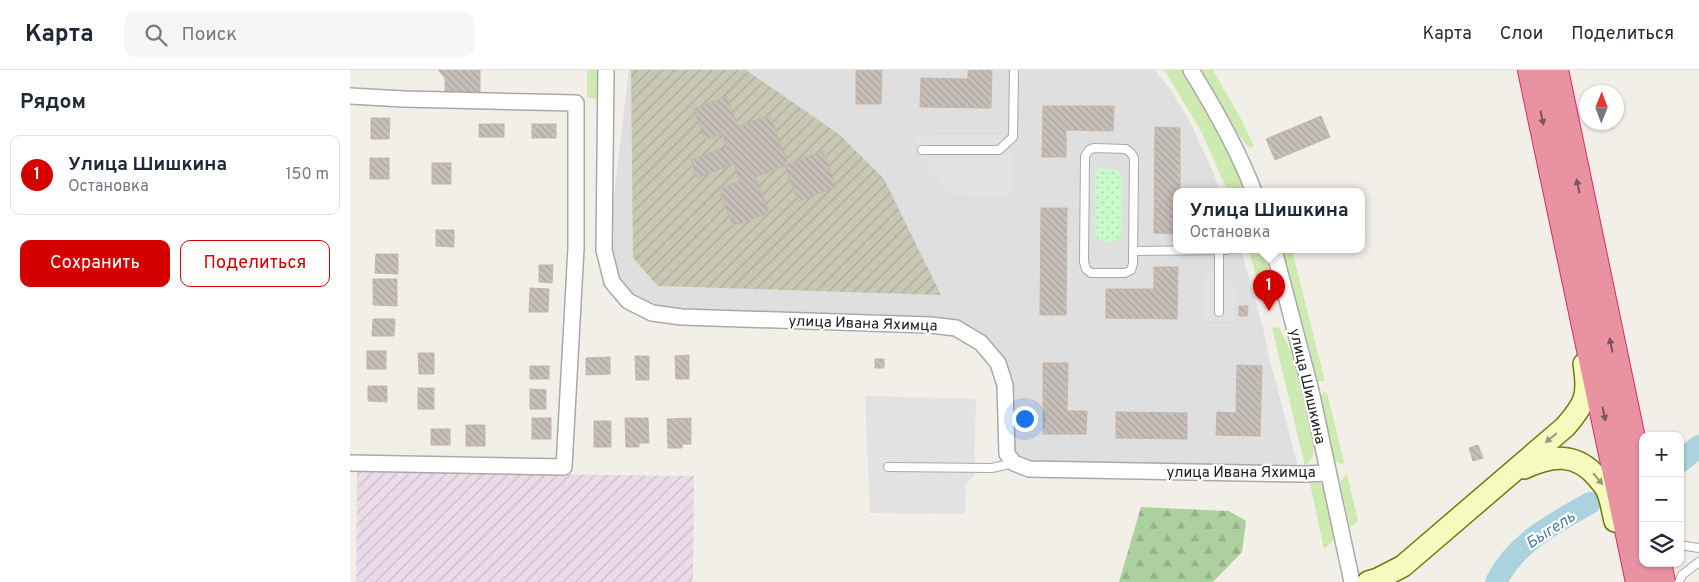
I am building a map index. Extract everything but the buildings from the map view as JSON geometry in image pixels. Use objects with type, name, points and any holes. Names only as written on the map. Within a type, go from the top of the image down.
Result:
[{"type":"highway","points":[[1532,70],[1640,582]]},
{"type":"highway","points":[[1554,70],[1639,477]]},
{"type":"highway","points":[[1658,567],[1661,582]]},
{"type":"street","name":"улица Ивана Яхимца","points":[[606,70],[604,250],[612,282],[628,301],[652,313],[682,317],[930,325],[956,328],[981,343],[998,363],[1005,385],[1007,454],[1014,463],[1030,470],[1328,473]]},
{"type":"street","points":[[1191,70],[1214,108],[1244,167],[1252,188]]},
{"type":"street","points":[[350,96],[576,103],[576,248],[564,467],[350,463]]},
{"type":"street","name":"улица Шишкина","points":[[1275,253],[1311,391],[1352,582]]},
{"type":"street","points":[[1368,582],[1403,566],[1565,427],[1579,410],[1585,399],[1587,384],[1578,328],[1576,281]]},
{"type":"street","points":[[1508,475],[1540,460],[1558,458],[1575,460],[1590,469],[1606,487],[1635,582]]},
{"type":"lane","points":[[922,150],[999,150],[1013,137],[1014,70]]},
{"type":"lane","points":[[1094,148],[1126,149],[1134,158],[1133,251],[1131,270],[1125,274],[1092,273],[1086,269],[1084,262],[1085,156],[1089,150],[1094,148]]},
{"type":"lane","points":[[1133,251],[1173,251]]},
{"type":"lane","points":[[1219,312],[1223,253]]},
{"type":"lane","points":[[888,467],[992,468],[1014,463]]},
{"type":"lane","points":[[1684,546],[1699,548]]},
{"type":"lane","points":[[1679,582],[1682,575],[1699,562]]},
{"type":"shaded area","points":[[629,70],[1155,70],[1170,89],[1190,122],[1219,188],[1173,188],[1173,253],[1242,253],[1298,467],[1034,463],[1016,456],[1014,447],[1012,382],[1002,356],[984,335],[959,321],[931,316],[685,310],[655,307],[632,295],[619,278],[612,258],[610,228]]},
{"type":"shaded area","points":[[631,70],[746,70],[840,135],[884,179],[941,295],[658,286],[633,258]]},
{"type":"shaded area","points":[[918,134],[1000,135],[1011,150],[1010,195],[952,194],[917,153]]},
{"type":"shaded area","points":[[1204,273],[1225,273],[1233,280],[1235,290],[1234,321],[1203,321]]},
{"type":"shaded area","points":[[865,396],[976,399],[974,476],[966,483],[965,514],[870,513]]},
{"type":"shaded area","points":[[357,472],[694,476],[693,582],[356,582]]},
{"type":"green space","points":[[587,70],[599,70],[599,99],[587,98]]},
{"type":"green space","points":[[1164,70],[1182,70],[1217,129],[1243,188],[1226,188],[1201,131]]},
{"type":"green space","points":[[1201,70],[1213,70],[1254,146],[1249,148],[1232,126]]},
{"type":"green space","points":[[1098,169],[1117,170],[1122,177],[1122,235],[1109,242],[1099,241],[1095,234],[1095,173]]},
{"type":"green space","points":[[1249,253],[1261,253],[1270,267],[1270,293],[1263,297]]},
{"type":"green space","points":[[1281,253],[1293,253],[1325,381],[1316,381]]},
{"type":"green space","points":[[1279,327],[1294,358],[1313,442],[1313,455],[1305,466],[1272,328]]},
{"type":"green space","points":[[1327,392],[1344,463],[1342,464],[1335,461],[1332,457],[1319,399],[1320,395]]},
{"type":"green space","points":[[1347,474],[1358,521],[1350,527],[1340,482]]},
{"type":"green space","points":[[1309,479],[1318,482],[1324,489],[1335,539],[1324,549]]},
{"type":"green space","points":[[1141,507],[1229,511],[1246,521],[1242,552],[1213,582],[1119,582]]},
{"type":"waterway","name":"Быгель","points":[[1684,459],[1699,446]]},
{"type":"waterway","points":[[1684,462],[1699,458]]},
{"type":"waterway","name":"Быгель","points":[[1496,582],[1514,555],[1525,545],[1549,527],[1590,503]]},
{"type":"place","name":"Улица Шишкина","points":[[1269,311]]}]
